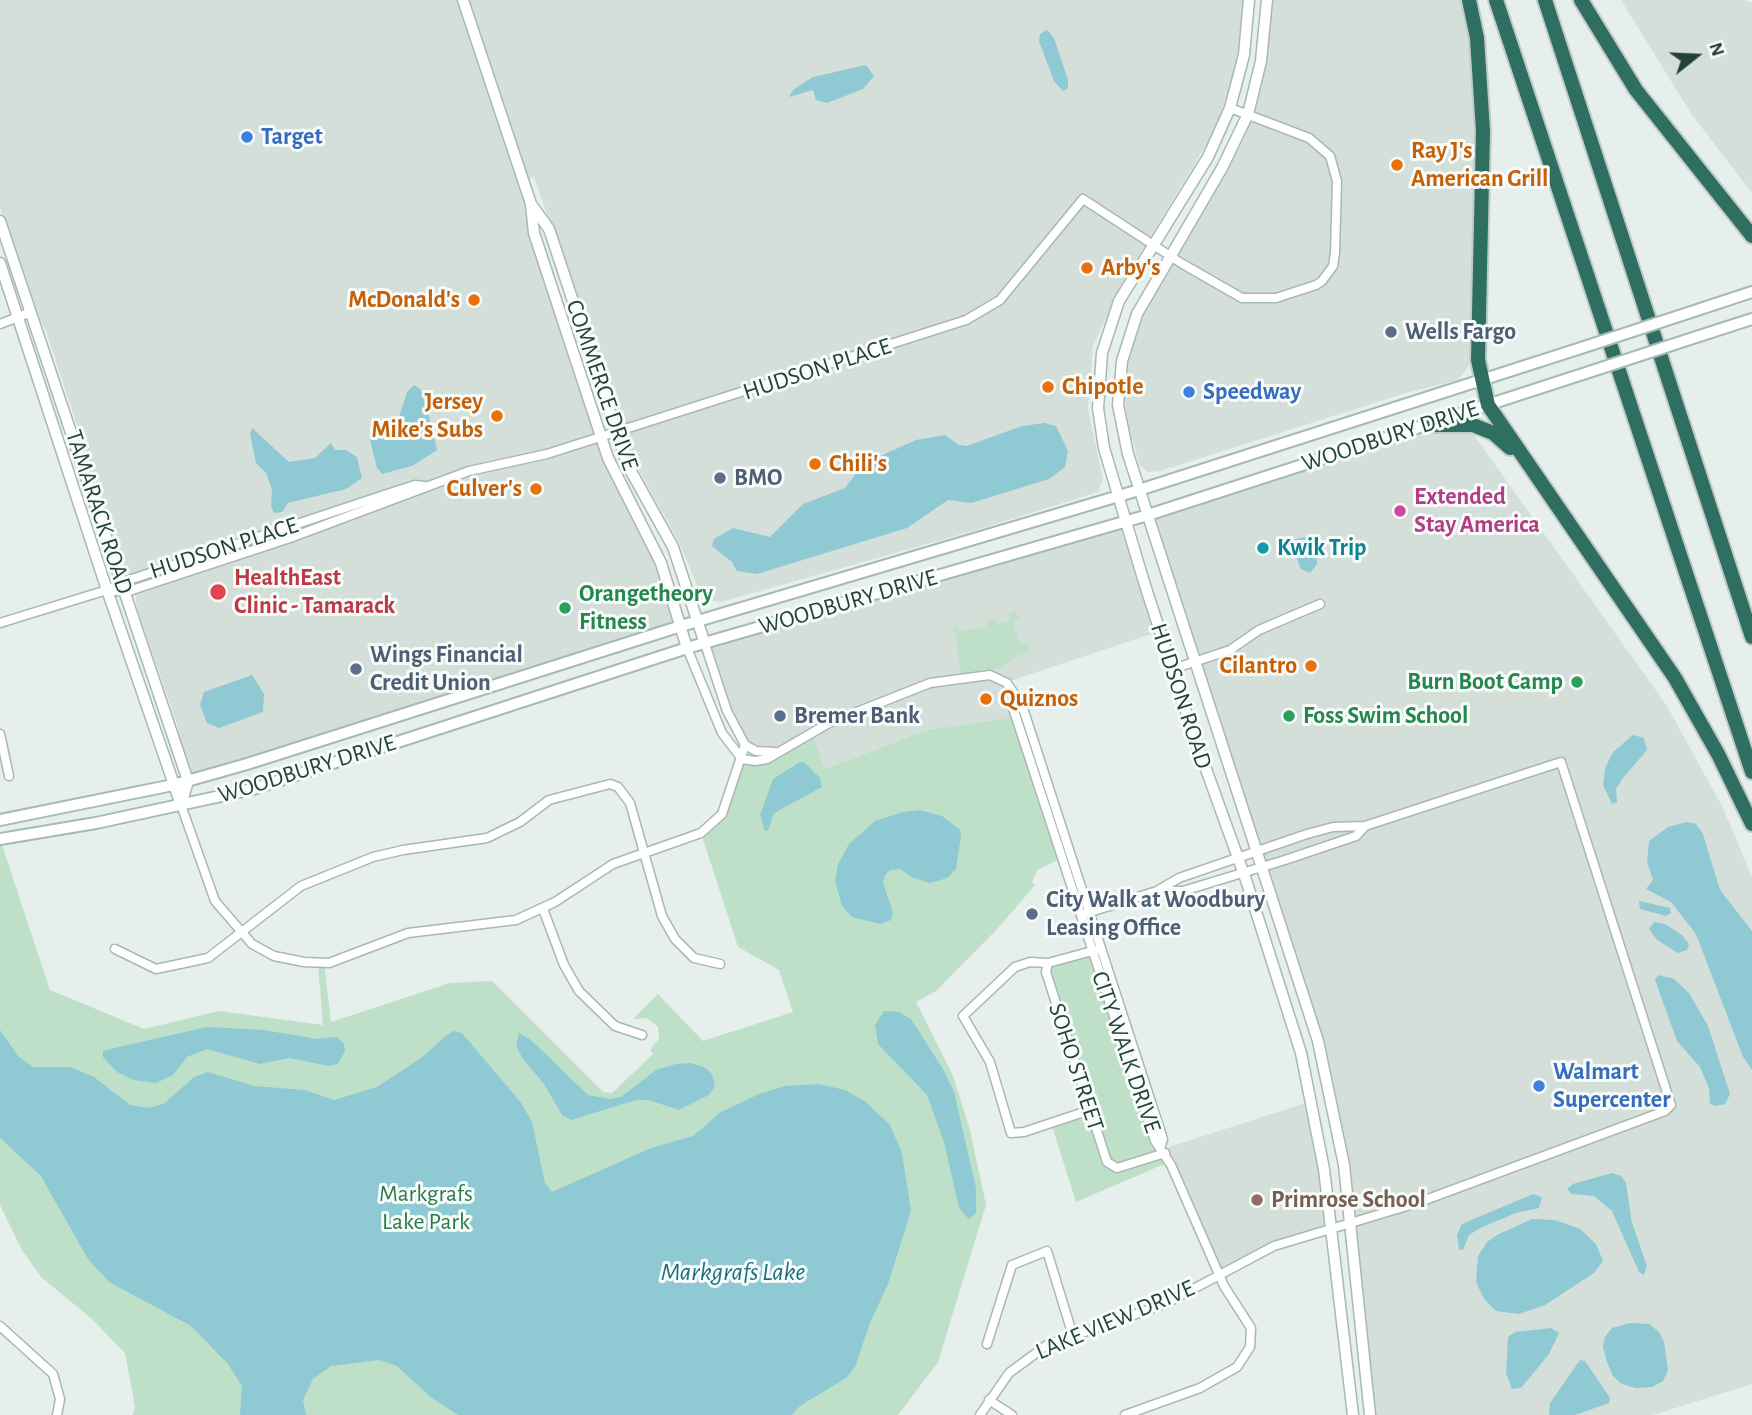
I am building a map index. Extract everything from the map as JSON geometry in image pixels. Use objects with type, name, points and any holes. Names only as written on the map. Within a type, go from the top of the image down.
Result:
[{"type":"highway","points":[[1469,0],[1477,38],[1483,131],[1478,360],[1488,405],[1681,688],[1718,754],[1752,824]]},
{"type":"highway","points":[[1496,0],[1752,772]]},
{"type":"highway","points":[[1545,0],[1752,637]]},
{"type":"highway","points":[[1581,0],[1636,90],[1752,236]]},
{"type":"highway","points":[[1428,425],[1464,424],[1488,431],[1505,443],[1551,497]]},
{"type":"main road","name":"WOODBURY DRIVE","points":[[0,820],[188,781],[681,626],[1139,490],[1752,292]]},
{"type":"main road","name":"WOODBURY DRIVE","points":[[0,839],[96,823],[278,781],[687,648],[1126,522],[1752,319]]},
{"type":"street","name":"COMMERCE DRIVE","points":[[463,0],[531,204],[534,233],[600,437],[617,479],[652,541],[687,648]]},
{"type":"street","name":"HUDSON ROAD","points":[[1249,0],[1246,44],[1230,108],[1208,157],[1119,301],[1102,354],[1098,408],[1101,430],[1126,522],[1172,669],[1285,998],[1306,1076],[1319,1138],[1353,1415]]},
{"type":"street","name":"HUDSON ROAD","points":[[1267,0],[1261,61],[1248,114],[1222,168],[1137,314],[1125,348],[1119,382],[1122,434],[1321,1051],[1342,1154],[1370,1415]]},
{"type":"street","points":[[1153,245],[1232,293],[1252,300],[1276,298],[1316,285],[1333,266],[1337,181],[1330,156],[1309,138],[1230,108]]},
{"type":"street","name":"HUDSON PLACE","points":[[0,623],[125,587],[417,493],[425,486],[498,463],[547,454],[967,320],[1000,300],[1083,199],[1153,245]]},
{"type":"street","name":"COMMERCE DRIVE","points":[[531,204],[549,229],[616,431],[636,484],[673,547],[705,644]]},
{"type":"street","name":"TAMARACK ROAD","points":[[0,221],[188,781]]},
{"type":"street","name":"TAMARACK ROAD","points":[[0,263],[107,590],[181,804]]},
{"type":"street","points":[[0,324],[31,312]]},
{"type":"street","points":[[1172,669],[1230,650],[1257,631],[1320,604]]},
{"type":"street","points":[[705,644],[727,711],[745,745],[756,751],[777,752]]},
{"type":"street","points":[[687,648],[710,710],[728,743],[742,759]]},
{"type":"street","name":"CITY WALK DRIVE","points":[[742,759],[764,760],[832,721],[930,683],[995,675],[1007,683],[1014,696],[1013,708],[1085,914],[1155,1141],[1163,1150],[1220,1273],[1251,1328],[1247,1355],[1237,1367],[1213,1381],[1125,1415]]},
{"type":"street","points":[[0,734],[9,776]]},
{"type":"street","points":[[188,781],[181,804],[215,901],[252,944],[274,956],[320,964],[352,956],[408,933],[516,920],[543,909],[596,873],[701,833],[713,824],[726,807],[745,745]]},
{"type":"street","name":"LAKE VIEW DRIVE","points":[[980,1415],[1004,1378],[1027,1357],[1073,1336],[1165,1304],[1269,1248],[1417,1203],[1665,1111],[1672,1102],[1561,762],[1365,826]]},
{"type":"street","points":[[115,948],[145,966],[165,968],[208,958],[242,934],[285,896],[317,879],[403,850],[487,838],[520,822],[549,800],[601,784],[618,787],[625,794],[647,853],[662,916],[675,939],[694,958],[720,964]]},
{"type":"street","points":[[1085,914],[1157,891],[1179,878],[1325,829],[1365,826]]},
{"type":"street","points":[[1157,891],[1183,891],[1263,867],[1356,836],[1365,826]]},
{"type":"street","points":[[543,909],[564,965],[579,991],[615,1026],[642,1035]]},
{"type":"street","points":[[1090,1110],[1024,1132],[1011,1133],[990,1062],[963,1016],[1013,968],[1030,962],[1048,963],[1096,950]]},
{"type":"street","name":"SOHO STREET","points":[[1048,963],[1046,976],[1110,1167],[1121,1168],[1163,1150]]},
{"type":"street","points":[[987,1344],[1012,1265],[1047,1251],[1073,1336]]},
{"type":"street","points":[[0,1326],[53,1374],[60,1399],[57,1415]]},
{"type":"street","points":[[989,1400],[1012,1415]]},
{"type":"shaded area","points":[[0,0],[1244,2],[1238,58],[1217,127],[1120,287],[1093,346],[1088,409],[1103,479],[1098,492],[973,531],[721,602],[706,600],[700,593],[679,542],[631,456],[534,177],[524,180],[534,233],[608,458],[643,526],[681,626],[188,781],[177,724],[137,609],[135,590],[425,486],[132,579],[122,562],[46,331],[29,298],[0,208]]},
{"type":"shaded area","points":[[1273,0],[1466,0],[1479,101],[1469,366],[1458,380],[1406,393],[1160,471],[1148,472],[1139,464],[1127,421],[1124,398],[1128,359],[1141,319],[1244,139],[1265,72]]},
{"type":"shaded area","points":[[1621,0],[1745,0],[1752,3],[1752,193],[1692,115]]},
{"type":"shaded area","points":[[1466,424],[1667,706],[1723,808],[1752,877],[1752,1384],[1653,1415],[1370,1415],[1350,1223],[1327,1079],[1148,515],[1428,425]]},
{"type":"shaded area","points":[[1126,522],[1160,631],[1007,682],[1016,717],[926,730],[825,769],[777,752],[745,745],[705,644]]},
{"type":"shaded area","name":"Primrose School","points":[[1312,1101],[1331,1229],[1274,1246],[1220,1274],[1163,1149]]},
{"type":"green space","points":[[1015,612],[1019,618],[1013,621],[1020,643],[1027,642],[1029,652],[1013,658],[1001,668],[961,673],[954,627],[957,626],[959,631],[986,627],[986,620],[994,618],[997,624],[1009,620],[1009,614]]},
{"type":"green space","name":"Markgrafs Lake Park","points":[[1016,717],[1062,858],[1037,870],[1032,882],[1035,885],[1000,926],[936,991],[916,1002],[953,1076],[970,1130],[986,1205],[938,1362],[898,1415],[133,1415],[135,1406],[125,1353],[92,1319],[41,1277],[22,1250],[0,1205],[0,839],[50,990],[144,1029],[219,1011],[323,1025],[318,964],[324,963],[331,1022],[450,983],[492,981],[603,1092],[612,1093],[653,1054],[650,1050],[659,1039],[658,1027],[647,1018],[633,1019],[658,994],[703,1041],[793,1012],[779,970],[738,947],[701,833],[718,820],[742,759],[755,761],[811,732],[825,769],[926,730]]},
{"type":"green space","points":[[1093,951],[1155,1141],[1169,1162],[1076,1202],[1051,1123],[1089,1110],[1046,976],[1051,964]]},
{"type":"water","points":[[1047,30],[1054,38],[1068,80],[1068,88],[1063,91],[1054,81],[1039,41],[1040,34]]},
{"type":"water","points":[[866,65],[874,76],[863,89],[827,103],[816,100],[813,90],[789,97],[794,89],[813,77]]},
{"type":"water","points":[[414,385],[420,389],[425,400],[437,450],[412,466],[382,474],[377,468],[369,436],[391,427],[398,420],[407,392]]},
{"type":"water","points":[[1044,423],[1056,426],[1068,451],[1065,467],[1049,479],[971,503],[948,500],[907,528],[757,574],[737,571],[732,562],[712,546],[714,539],[733,528],[770,537],[803,504],[845,488],[868,458],[878,457],[916,440],[945,435],[959,445],[967,446],[1022,426]]},
{"type":"water","points":[[252,428],[289,462],[315,458],[331,443],[335,450],[346,450],[357,457],[362,478],[346,489],[288,503],[282,512],[274,513],[271,506],[272,489],[266,473],[256,463],[250,434]]},
{"type":"water","points":[[1311,538],[1316,547],[1317,564],[1310,573],[1301,569],[1293,549],[1293,540]]},
{"type":"water","points":[[252,675],[264,694],[263,712],[219,728],[207,723],[200,705],[204,692]]},
{"type":"water","points":[[1633,735],[1644,738],[1647,750],[1623,778],[1616,789],[1617,802],[1612,804],[1603,785],[1605,768],[1613,752]]},
{"type":"water","points":[[800,762],[805,763],[820,778],[822,787],[774,813],[768,830],[765,831],[760,815],[773,779]]},
{"type":"water","points":[[920,810],[942,816],[960,830],[956,869],[947,878],[930,883],[911,877],[900,869],[890,870],[883,883],[893,912],[891,920],[880,924],[852,917],[842,906],[835,881],[838,864],[849,844],[875,821]]},
{"type":"water","points":[[1687,822],[1696,824],[1703,834],[1720,890],[1752,931],[1752,1070],[1743,1057],[1696,934],[1671,902],[1646,889],[1653,880],[1647,862],[1649,841],[1668,827]]},
{"type":"water","points":[[1639,901],[1670,908],[1671,913],[1666,916],[1640,909]]},
{"type":"water","points":[[1654,922],[1665,924],[1682,935],[1689,944],[1687,950],[1678,953],[1657,940],[1649,929]]},
{"type":"water","points":[[1658,975],[1674,979],[1689,993],[1708,1026],[1730,1094],[1725,1104],[1710,1104],[1709,1088],[1700,1067],[1677,1041],[1655,980]]},
{"type":"water","points":[[884,1011],[899,1012],[911,1019],[943,1069],[954,1092],[976,1188],[976,1213],[969,1219],[959,1208],[944,1142],[927,1095],[878,1044],[875,1025]]},
{"type":"water","points":[[207,1027],[263,1030],[317,1039],[337,1037],[344,1044],[345,1051],[338,1064],[329,1066],[289,1058],[260,1064],[207,1049],[187,1057],[173,1075],[156,1083],[133,1080],[117,1072],[103,1057],[103,1051]]},
{"type":"water","name":"Markgrafs Lake","points":[[0,1030],[18,1056],[33,1067],[70,1067],[94,1077],[130,1105],[150,1108],[165,1103],[194,1077],[208,1072],[254,1086],[305,1090],[334,1100],[377,1087],[421,1058],[447,1035],[454,1031],[462,1033],[522,1104],[532,1122],[545,1183],[552,1192],[651,1148],[693,1136],[721,1112],[759,1094],[785,1086],[819,1084],[845,1090],[866,1102],[890,1125],[902,1153],[911,1211],[888,1284],[870,1323],[855,1367],[846,1378],[800,1406],[792,1415],[458,1415],[432,1398],[397,1366],[379,1360],[331,1366],[313,1379],[303,1400],[306,1415],[240,1415],[242,1386],[228,1364],[191,1326],[109,1282],[88,1259],[41,1176],[0,1138]]},
{"type":"water","points":[[519,1033],[531,1040],[588,1095],[610,1099],[621,1097],[656,1070],[676,1064],[691,1063],[706,1068],[712,1074],[715,1086],[709,1095],[679,1110],[649,1100],[636,1100],[571,1120],[562,1115],[544,1084],[523,1059],[516,1046]]},
{"type":"water","points":[[1612,1173],[1621,1176],[1626,1183],[1632,1223],[1647,1266],[1644,1275],[1639,1272],[1612,1211],[1594,1196],[1572,1194],[1567,1189],[1573,1184]]},
{"type":"water","points":[[1533,1194],[1542,1197],[1539,1208],[1516,1213],[1480,1228],[1469,1235],[1463,1250],[1459,1250],[1457,1235],[1462,1224]]},
{"type":"water","points":[[1532,1219],[1555,1220],[1580,1229],[1596,1244],[1603,1261],[1594,1273],[1545,1305],[1519,1314],[1496,1311],[1484,1299],[1476,1282],[1478,1256],[1487,1242],[1497,1235]]},
{"type":"water","points":[[1630,1323],[1649,1324],[1659,1332],[1664,1342],[1668,1370],[1663,1381],[1652,1387],[1636,1388],[1622,1384],[1613,1376],[1607,1362],[1603,1347],[1605,1337],[1612,1328]]},
{"type":"water","points":[[1551,1328],[1559,1333],[1549,1354],[1521,1388],[1512,1389],[1506,1373],[1508,1337],[1515,1332]]},
{"type":"water","points":[[1580,1360],[1585,1361],[1610,1398],[1609,1403],[1575,1415],[1549,1415],[1550,1403]]},
{"type":"place","name":"Target","points":[[247,137]]},
{"type":"place","name":"Ray J's American Grill","points":[[1397,165]]},
{"type":"place","name":"Arby's","points":[[1087,268]]},
{"type":"place","name":"McDonald's","points":[[474,300]]},
{"type":"place","name":"Wells Fargo","points":[[1391,332]]},
{"type":"place","name":"Chipotle","points":[[1048,387]]},
{"type":"place","name":"Speedway","points":[[1189,392]]},
{"type":"place","name":"Jersey Mike's Subs","points":[[497,416]]},
{"type":"place","name":"Chili's","points":[[815,464]]},
{"type":"place","name":"BMO","points":[[720,478]]},
{"type":"place","name":"Culver's","points":[[536,489]]},
{"type":"place","name":"Extended Stay America","points":[[1400,511]]},
{"type":"place","name":"Kwik Trip","points":[[1263,548]]},
{"type":"place","name":"HealthEast Clinic - Tamarack","points":[[218,592]]},
{"type":"place","name":"Orangetheory Fitness","points":[[565,608]]},
{"type":"place","name":"Cilantro","points":[[1311,666]]},
{"type":"place","name":"Wings Financial Credit Union","points":[[356,669]]},
{"type":"place","name":"Burn Boot Camp","points":[[1577,682]]},
{"type":"place","name":"Quiznos","points":[[986,699]]},
{"type":"place","name":"Bremer Bank","points":[[780,716]]},
{"type":"place","name":"Foss Swim School","points":[[1289,716]]},
{"type":"place","name":"City Walk at Woodbury Leasing Office","points":[[1032,914]]},
{"type":"place","name":"Walmart Supercenter","points":[[1539,1086]]},
{"type":"place","name":"Primrose School","points":[[1257,1200]]}]
